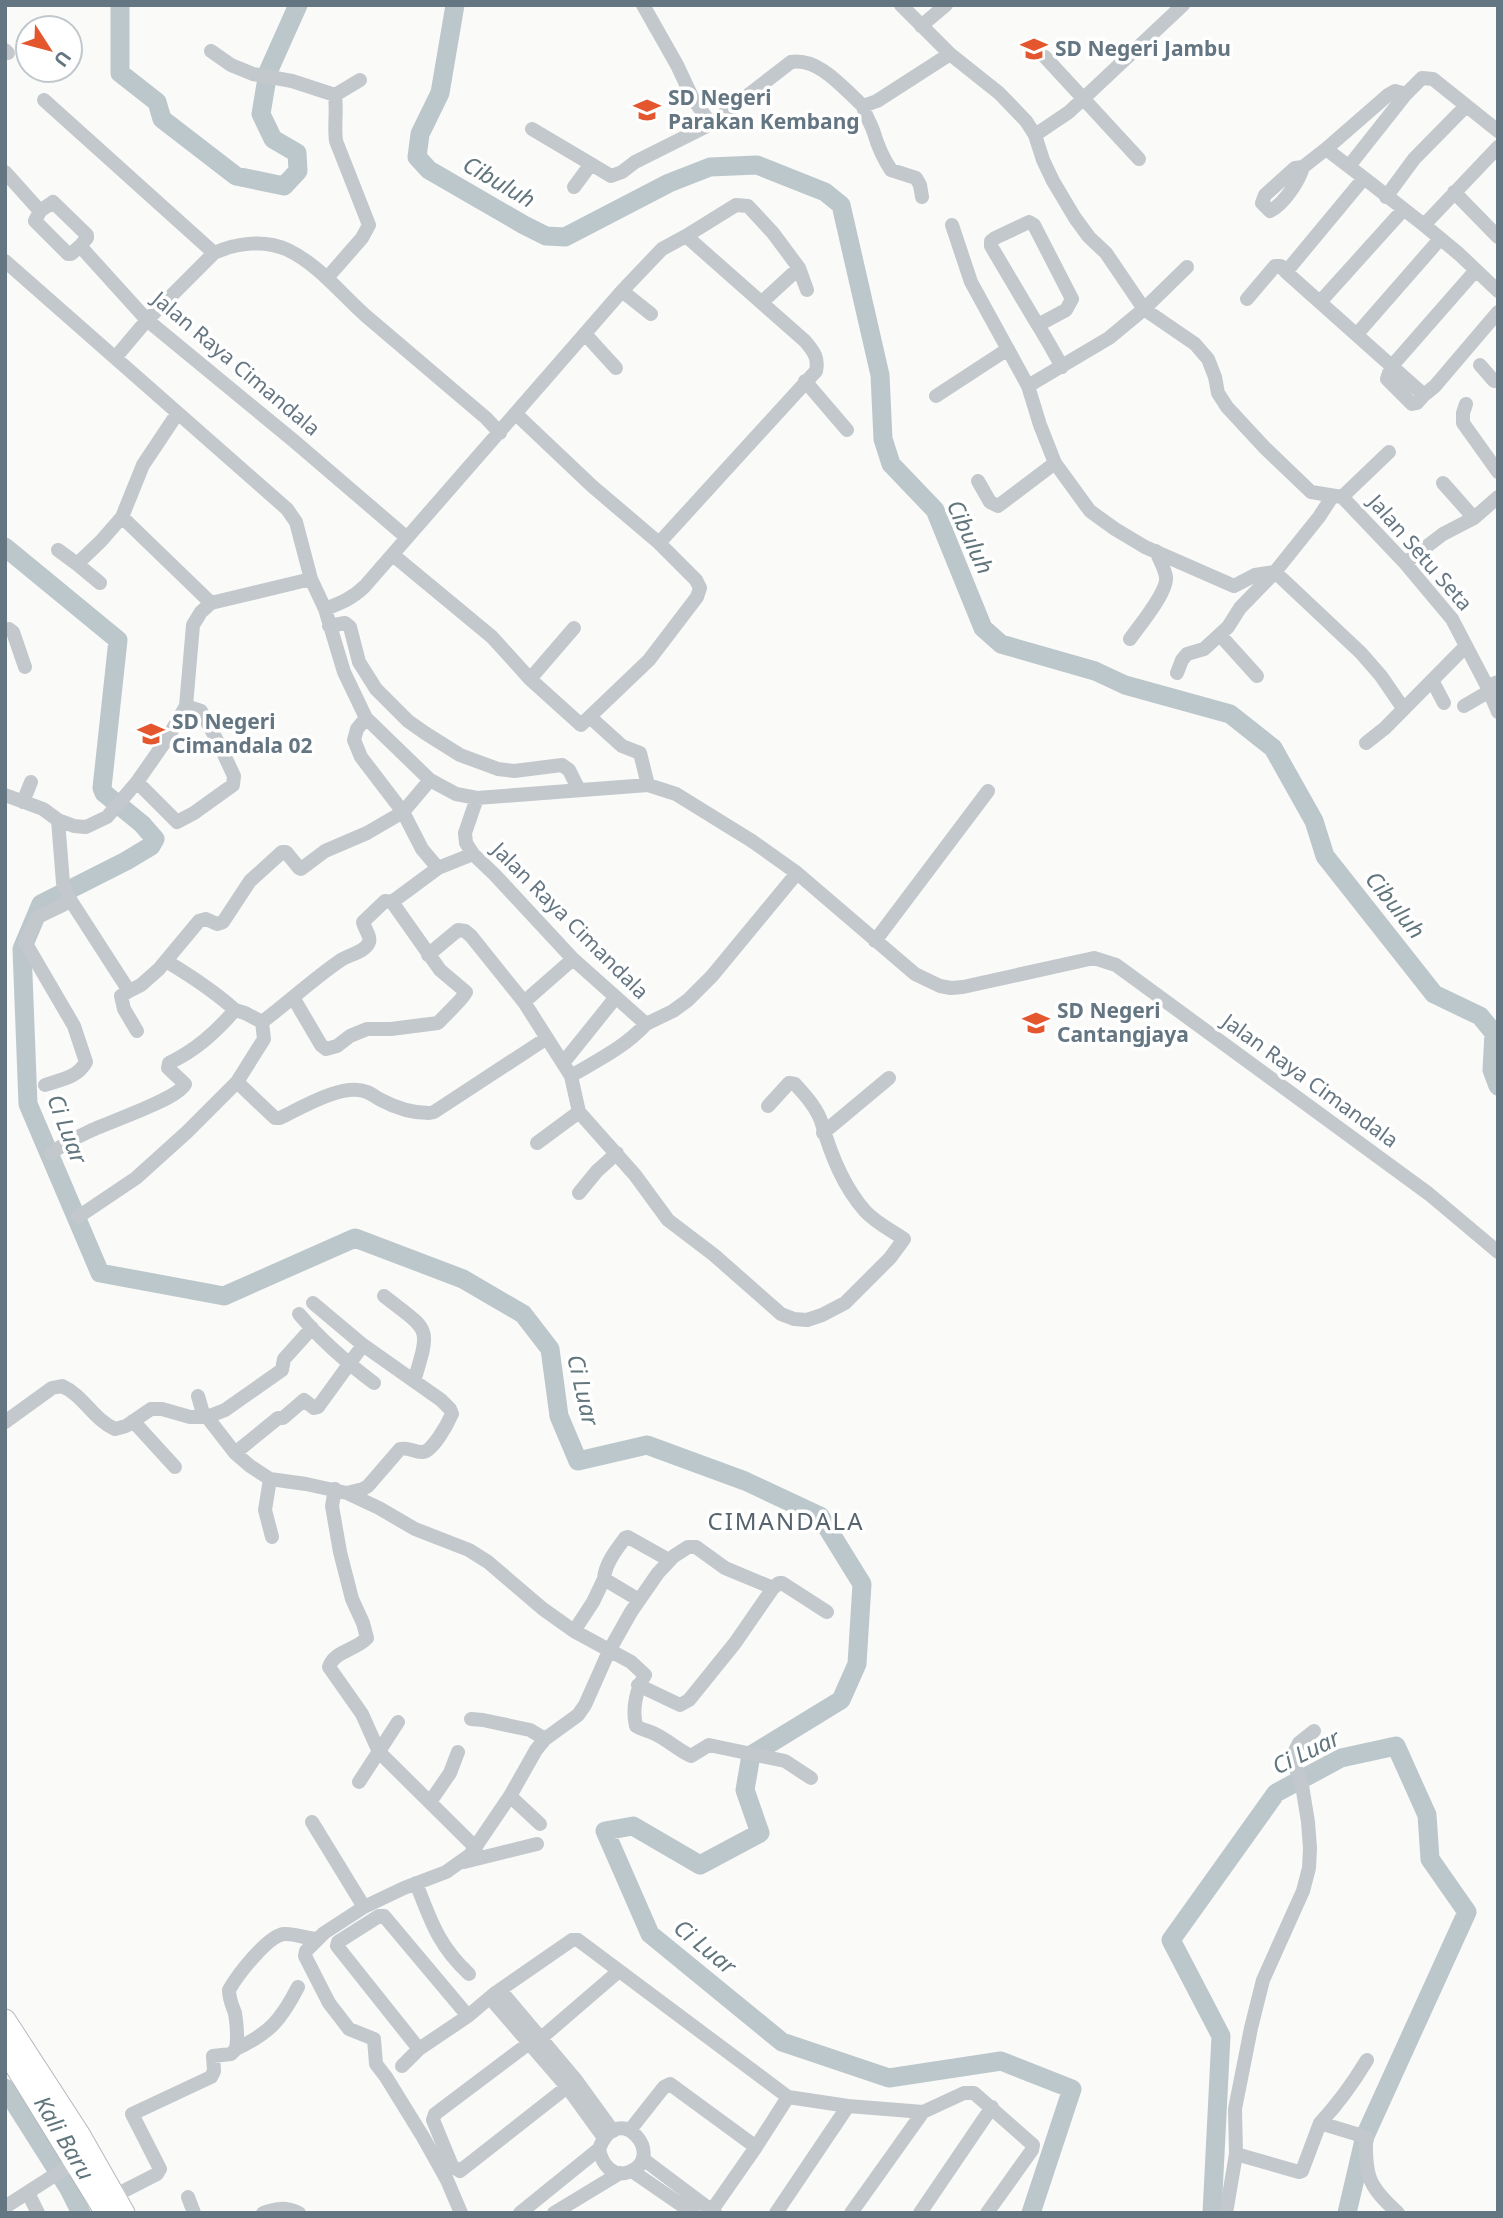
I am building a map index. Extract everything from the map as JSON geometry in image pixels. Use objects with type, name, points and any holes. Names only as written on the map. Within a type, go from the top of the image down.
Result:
[{"type":"highway","points":[[5,2020],[79,2134],[115,2207]]},
{"type":"highway","points":[[5,2049],[71,2164],[115,2207]]},
{"type":"street","points":[[643,5],[693,99],[711,124]]},
{"type":"street","name":"Jalan Setu Seta","points":[[901,5],[950,54],[999,93],[1026,121],[1035,135],[1043,160],[1075,218],[1089,237],[1106,253],[1144,309],[1195,345],[1212,365],[1218,394],[1227,407],[1311,492],[1337,497],[1405,563],[1452,619],[1491,687],[1498,712]]},
{"type":"street","points":[[922,26],[946,5]]},
{"type":"street","points":[[1035,135],[1069,112],[1183,5]]},
{"type":"street","points":[[211,51],[231,65],[253,74],[335,95],[360,80]]},
{"type":"street","points":[[863,106],[877,101],[950,54]]},
{"type":"street","points":[[1045,57],[1139,159]]},
{"type":"street","points":[[532,129],[611,176],[711,124],[791,62],[800,61],[818,66],[863,106],[881,155],[891,170],[916,178],[922,197]]},
{"type":"street","points":[[1349,166],[1422,78],[1433,79],[1498,131]]},
{"type":"street","points":[[1303,167],[1388,95],[1400,91],[1406,94]]},
{"type":"street","points":[[327,278],[362,238],[369,225],[336,141],[335,95]]},
{"type":"street","points":[[44,100],[215,253]]},
{"type":"street","points":[[1386,197],[1414,159],[1465,107]]},
{"type":"street","points":[[1424,225],[1498,147]]},
{"type":"street","points":[[1326,149],[1424,225],[1498,291]]},
{"type":"street","points":[[574,187],[591,164]]},
{"type":"street","points":[[5,172],[40,211],[35,221],[68,254],[80,246]]},
{"type":"street","points":[[1286,272],[1364,178]]},
{"type":"street","points":[[1454,192],[1498,237]]},
{"type":"street","name":"Jalan Raya Cimandala","points":[[40,211],[50,202],[54,203],[87,235],[80,246],[147,320],[406,537]]},
{"type":"street","points":[[325,609],[355,596],[622,291],[662,249],[736,205],[748,206],[773,233],[799,268],[807,290]]},
{"type":"street","points":[[1320,302],[1403,209]]},
{"type":"street","points":[[1038,326],[1066,310],[1072,299],[1034,225],[1029,222],[995,238],[991,246],[1062,367]]},
{"type":"street","points":[[952,225],[971,282],[1028,386],[1055,463],[1090,511],[1115,529],[1156,551],[1234,586],[1255,575],[1275,572]]},
{"type":"street","points":[[659,543],[816,371],[818,362],[816,354],[805,341],[686,236]]},
{"type":"street","points":[[1357,334],[1440,239]]},
{"type":"street","points":[[115,358],[147,320],[215,253],[241,244],[270,244],[286,249],[327,278],[364,314],[500,433]]},
{"type":"street","name":"Jalan Raya Cimandala","points":[[5,261],[292,515],[344,672],[366,718],[430,780],[456,794],[477,798],[648,785],[676,794],[752,841],[797,873],[915,974],[940,986],[951,988],[1094,958],[1116,965],[1429,1194],[1498,1252]]},
{"type":"street","points":[[1247,299],[1275,266],[1281,266],[1424,396],[1498,312]]},
{"type":"street","points":[[1028,386],[1109,338],[1144,309],[1187,267]]},
{"type":"street","points":[[762,302],[799,268]]},
{"type":"street","points":[[1391,367],[1476,270]]},
{"type":"street","points":[[622,291],[651,314]]},
{"type":"street","points":[[585,334],[616,368]]},
{"type":"street","points":[[936,396],[1008,349]]},
{"type":"street","points":[[1480,365],[1494,382],[1498,381]]},
{"type":"street","points":[[805,381],[847,430]]},
{"type":"street","points":[[1466,404],[1463,424],[1498,472]]},
{"type":"street","points":[[77,564],[102,541],[122,517],[143,466],[177,414]]},
{"type":"street","points":[[393,555],[492,637],[530,679],[581,725],[649,660],[697,597],[700,588],[696,580],[659,543],[592,486],[516,414]]},
{"type":"street","points":[[1177,673],[1187,654],[1204,649],[1228,627],[1240,608],[1275,572],[1337,497],[1389,452]]},
{"type":"street","points":[[978,481],[990,502],[998,506],[1055,463]]},
{"type":"street","points":[[1443,483],[1474,518]]},
{"type":"street","points":[[1405,563],[1443,534],[1474,518],[1498,497]]},
{"type":"street","points":[[122,517],[211,603]]},
{"type":"street","points":[[58,550],[100,583]]},
{"type":"street","points":[[1130,639],[1165,584],[1166,577],[1156,551]]},
{"type":"street","points":[[1275,572],[1361,653],[1403,708]]},
{"type":"street","points":[[5,795],[79,827],[86,827],[107,817],[137,782],[186,706],[193,625],[201,612],[211,603],[311,579]]},
{"type":"street","points":[[329,626],[345,624],[350,627],[359,662],[376,689],[408,721],[460,755],[498,769],[514,771],[562,765],[569,770],[579,790]]},
{"type":"street","points":[[530,679],[575,628]]},
{"type":"street","points":[[5,630],[13,632],[25,667]]},
{"type":"street","points":[[1220,635],[1257,676]]},
{"type":"street","points":[[1366,743],[1433,682],[1466,646]]},
{"type":"street","points":[[344,672],[359,662]]},
{"type":"street","points":[[1433,682],[1444,703]]},
{"type":"street","points":[[1464,706],[1491,687]]},
{"type":"street","points":[[137,782],[177,822],[233,785],[234,776],[204,716],[195,708],[186,706]]},
{"type":"street","points":[[590,717],[622,746],[640,753],[648,785]]},
{"type":"street","points":[[366,718],[357,729],[354,740],[361,757],[403,812],[422,849],[438,869]]},
{"type":"street","points":[[137,1031],[124,1009],[121,996],[149,979],[199,921],[206,919],[217,924],[223,922],[250,881],[282,852],[286,852],[301,869],[325,850],[367,833],[403,812],[430,780]]},
{"type":"street","points":[[23,802],[31,782]]},
{"type":"street","points":[[875,941],[988,791]]},
{"type":"street","name":"Jalan Raya Cimandala","points":[[477,798],[465,832],[466,843],[473,854],[573,958],[646,1024],[673,1011],[705,984],[797,873]]},
{"type":"street","points":[[58,820],[67,892],[129,991]]},
{"type":"street","points":[[262,1022],[344,958],[365,948],[369,942],[363,922],[385,901],[392,902],[438,869],[473,854]]},
{"type":"street","points":[[45,1085],[70,1078],[86,1062],[74,1026],[25,942],[38,917],[67,892]]},
{"type":"street","points":[[294,999],[326,1049],[337,1046],[350,1035],[367,1029],[438,1023],[446,1012],[465,997],[467,992],[440,970],[392,902]]},
{"type":"street","points":[[428,955],[458,930],[465,931],[524,1002],[547,1038],[569,1076],[579,1112],[635,1175],[667,1220],[714,1255],[781,1314],[807,1320],[845,1303],[890,1258],[904,1239],[879,1223],[856,1200],[844,1180],[823,1133],[822,1124],[807,1098],[792,1082],[768,1105]]},
{"type":"street","points":[[524,1002],[573,958]]},
{"type":"street","points":[[166,961],[196,978],[234,1010],[262,1022]]},
{"type":"street","points":[[569,1076],[616,998]]},
{"type":"street","points":[[51,1153],[92,1130],[166,1099],[183,1088],[185,1084],[168,1068],[169,1063],[190,1053],[213,1034],[234,1010]]},
{"type":"street","points":[[78,1217],[136,1178],[237,1082],[264,1039],[262,1022]]},
{"type":"street","points":[[569,1076],[633,1038],[646,1024]]},
{"type":"street","points":[[237,1082],[275,1118],[328,1096],[360,1090],[397,1108],[429,1113],[547,1038]]},
{"type":"street","points":[[823,1133],[889,1078]]},
{"type":"street","points":[[537,1143],[579,1112]]},
{"type":"street","points":[[579,1193],[597,1171],[617,1153]]},
{"type":"street","points":[[384,1296],[416,1321],[424,1331],[425,1346],[414,1381]]},
{"type":"street","points":[[313,1303],[363,1345],[450,1409],[450,1418],[427,1452],[400,1449],[368,1486],[341,1491]]},
{"type":"street","points":[[299,1314],[349,1364],[374,1383]]},
{"type":"street","points":[[5,1422],[52,1388],[62,1386],[72,1391],[110,1426],[121,1428],[151,1409],[162,1409],[190,1417],[205,1417],[225,1410],[282,1370],[284,1359],[312,1328]]},
{"type":"street","points":[[235,1453],[302,1401],[314,1408],[318,1407],[363,1345]]},
{"type":"street","points":[[198,1396],[205,1417],[235,1453],[270,1479],[341,1491],[379,1508],[415,1529],[469,1550],[488,1562],[543,1609],[574,1631],[631,1662],[644,1673],[638,1685],[634,1717],[636,1726],[656,1734],[691,1756],[709,1745],[789,1763],[810,1778]]},
{"type":"street","points":[[133,1421],[175,1467]]},
{"type":"street","points":[[270,1479],[265,1510],[272,1537]]},
{"type":"street","points":[[341,1491],[332,1506],[340,1552],[352,1599],[367,1637],[364,1642],[338,1655],[329,1667],[362,1714],[379,1752],[476,1848]]},
{"type":"street","points":[[574,1631],[593,1602],[608,1564],[627,1537],[669,1560]]},
{"type":"street","points":[[461,2213],[424,2137],[376,2064],[374,2039],[349,2029],[329,2004],[305,1956],[306,1951],[324,1933],[364,1907],[446,1872],[470,1856],[510,1796],[536,1750],[585,1705],[609,1651],[639,1600],[669,1560],[688,1547],[696,1547],[725,1568],[773,1588]]},
{"type":"street","points":[[604,1579],[639,1600]]},
{"type":"street","points":[[638,1685],[673,1703],[680,1705],[689,1700],[779,1583],[827,1612]]},
{"type":"street","points":[[471,1719],[530,1730],[545,1740]]},
{"type":"street","points":[[359,1782],[398,1722]]},
{"type":"street","points":[[1226,2213],[1236,2154],[1235,2109],[1263,1980],[1303,1891],[1309,1868],[1310,1848],[1302,1785],[1294,1764],[1297,1747],[1314,1731]]},
{"type":"street","points":[[430,1802],[450,1773],[458,1752]]},
{"type":"street","points":[[510,1796],[540,1824]]},
{"type":"street","points":[[312,1822],[364,1907]]},
{"type":"street","points":[[459,1863],[537,1844]]},
{"type":"street","points":[[416,1883],[435,1932],[455,1961],[469,1974]]},
{"type":"street","points":[[419,2049],[337,1946],[338,1942],[379,1916],[384,1916],[468,2016]]},
{"type":"street","points":[[236,2049],[238,2038],[229,1997],[229,1990],[234,1982],[276,1936],[284,1934],[318,1939]]},
{"type":"street","points":[[402,2066],[419,2049],[495,1994],[572,1940],[578,1940],[788,2097],[848,2106],[923,2112],[967,2092],[974,2093],[1033,2145],[987,2213]]},
{"type":"street","points":[[571,2084],[460,2171],[452,2166],[433,2120],[434,2116],[534,2041],[619,1971]]},
{"type":"street","points":[[115,2207],[158,2174],[160,2169],[132,2114],[211,2077],[214,2071],[213,2056],[231,2054],[264,2034],[284,2015],[298,1987]]},
{"type":"street","points":[[495,1994],[571,2084],[605,2139],[602,2161],[609,2170],[626,2172],[693,2213]]},
{"type":"street","points":[[1236,2154],[1301,2172],[1323,2124],[1367,2060]]},
{"type":"street","points":[[630,2130],[664,2087],[670,2084],[756,2147]]},
{"type":"street","points":[[643,2160],[713,2212],[788,2097]]},
{"type":"street","points":[[776,2213],[848,2106]]},
{"type":"street","points":[[920,2213],[992,2107]]},
{"type":"street","points":[[852,2213],[923,2112]]},
{"type":"street","points":[[1323,2124],[1366,2137],[1364,2151],[1369,2182],[1398,2213]]},
{"type":"street","points":[[520,2213],[534,2207],[605,2139],[621,2129],[630,2130],[639,2137],[644,2148],[643,2160]]},
{"type":"street","points":[[554,2213],[643,2160]]},
{"type":"street","points":[[7,2203],[28,2193],[71,2164]]},
{"type":"street","points":[[28,2193],[38,2213]]},
{"type":"street","points":[[188,2197],[194,2213]]},
{"type":"street","points":[[263,2213],[288,2208],[299,2213]]},
{"type":"waterway","name":"Cibuluh","points":[[120,5],[120,73],[157,102],[162,119],[236,176],[284,186],[298,171],[297,153],[273,139],[261,114],[268,72],[298,5]]},
{"type":"waterway","name":"Cibuluh","points":[[455,5],[440,93],[420,134],[417,157],[429,170],[524,225],[546,236],[565,237],[669,183],[710,167],[757,165],[825,192],[841,205],[880,375],[883,439],[891,464],[935,510],[983,628],[1001,644],[1095,671],[1125,685],[1230,714],[1273,748],[1314,821],[1325,856],[1434,994],[1480,1016],[1494,1033],[1492,1070],[1498,1086]]},
{"type":"waterway","name":"Ci Luar","points":[[5,547],[118,640],[102,788],[104,793],[142,824],[155,839],[151,846],[126,861],[41,904],[22,949],[28,1104],[100,1273],[224,1296],[355,1238],[463,1279],[523,1314],[550,1349],[559,1416],[578,1461],[647,1445],[745,1481],[820,1516],[862,1584],[857,1664],[841,1700],[751,1755],[745,1790],[760,1833],[700,1865],[633,1826],[605,1831],[650,1934],[782,2042],[889,2078],[1001,2061],[1072,2089],[1031,2213]]},
{"type":"waterway","name":"Ci Luar","points":[[1212,2213],[1221,2036],[1171,1940],[1276,1793],[1341,1758],[1396,1746],[1427,1815],[1430,1859],[1467,1912],[1365,2136],[1347,2213]]},
{"type":"waterway","name":"Kali Baru","points":[[5,2088],[69,2189],[81,2213]]},
{"type":"place","name":"SD Negeri Jambu","points":[[1034,49]]},
{"type":"place","name":"SD Negeri Parakan Kembang","points":[[647,110]]},
{"type":"place","name":"SD Negeri Cimandala 02","points":[[151,734]]},
{"type":"place","name":"SD Negeri Cantangjaya","points":[[1036,1023]]},
{"type":"district","name":"CIMANDALA","points":[[786,1522]]}]
